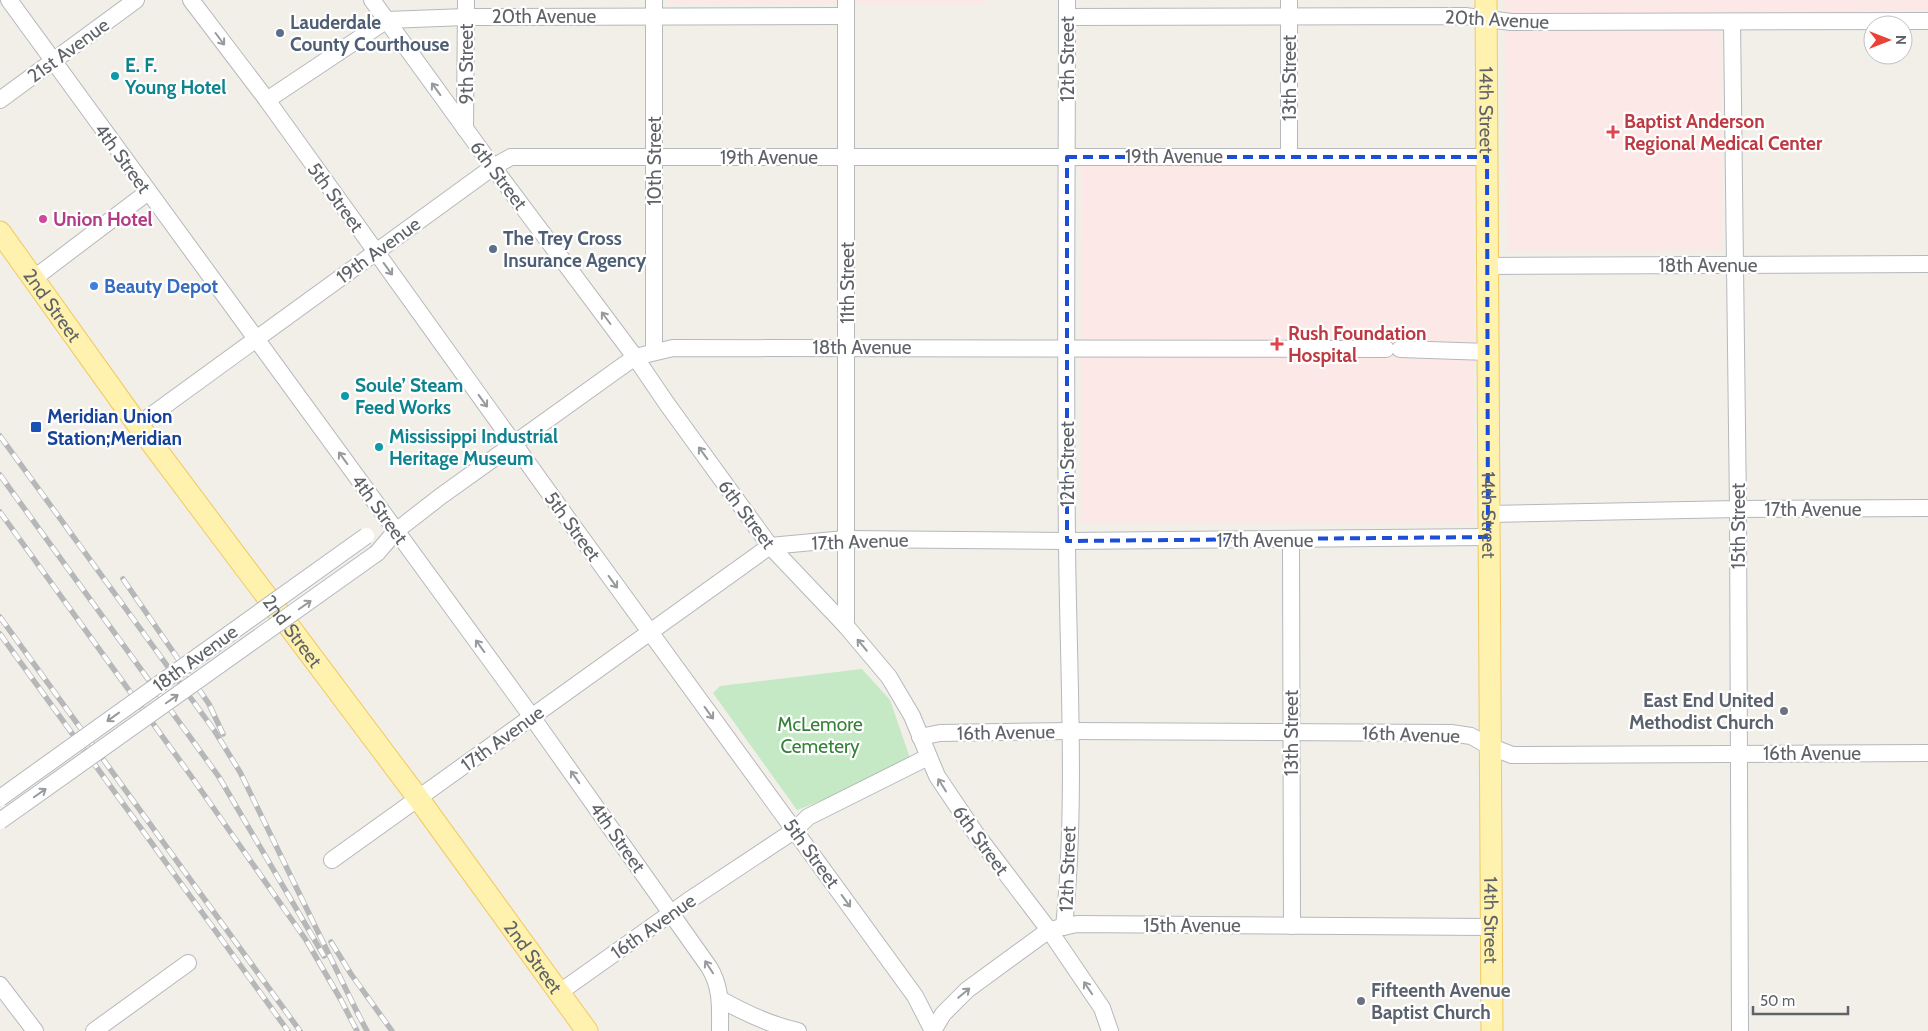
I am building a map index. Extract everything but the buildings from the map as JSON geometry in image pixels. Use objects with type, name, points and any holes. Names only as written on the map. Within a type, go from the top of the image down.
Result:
[{"type":"main road","name":"14th Street","points":[[1486,9],[1492,1031]]},
{"type":"main road","name":"2nd Street","points":[[0,232],[138,425],[418,798],[587,1031]]},
{"type":"street","name":"4th Street","points":[[9,0],[532,716],[672,913],[717,980],[720,999],[720,1031]]},
{"type":"street","name":"21st Avenue","points":[[0,100],[136,0]]},
{"type":"street","name":"5th Street","points":[[191,0],[267,100],[513,443],[916,996],[933,1031]]},
{"type":"street","name":"6th Street","points":[[372,0],[493,167],[636,357],[667,404],[770,546],[846,626],[889,677],[901,694],[912,716],[937,776],[954,803],[1057,929],[1102,1008],[1110,1031]]},
{"type":"street","name":"9th Street","points":[[465,129],[466,0]]},
{"type":"street","name":"12th Street","points":[[1057,929],[1068,888],[1070,731],[1066,541],[1067,0]]},
{"type":"street","name":"20th Avenue","points":[[387,20],[654,8],[846,8]]},
{"type":"street","name":"10th Street","points":[[654,8],[654,352]]},
{"type":"street","name":"11th Street","points":[[846,8],[846,626]]},
{"type":"street","name":"20th Avenue","points":[[1067,17],[1288,8],[1465,16],[1486,9],[1511,22],[1928,21]]},
{"type":"street","name":"13th Street","points":[[1288,8],[1289,156]]},
{"type":"street","points":[[267,100],[387,20]]},
{"type":"street","name":"15th Street","points":[[1732,22],[1738,509],[1740,1031]]},
{"type":"street","name":"19th Avenue","points":[[138,425],[493,167],[511,157],[1487,156]]},
{"type":"street","points":[[33,279],[148,192]]},
{"type":"street","name":"18th Avenue","points":[[1487,266],[1928,264]]},
{"type":"street","name":"18th Avenue","points":[[0,821],[377,553],[396,531],[513,443],[636,357],[673,348],[1393,349],[1488,352]]},
{"type":"street","name":"17th Avenue","points":[[1488,514],[1738,509],[1928,508]]},
{"type":"street","name":"18th Avenue","points":[[0,798],[366,536],[396,531]]},
{"type":"street","name":"17th Avenue","points":[[332,860],[770,546],[845,539],[1066,541],[1488,537]]},
{"type":"street","name":"13th Street","points":[[1291,540],[1292,926]]},
{"type":"street","name":"16th Avenue","points":[[920,737],[940,733],[1070,731],[1451,733],[1471,736],[1489,746],[1512,755],[1928,753]]},
{"type":"street","name":"16th Avenue","points":[[560,992],[795,830],[808,817],[928,757]]},
{"type":"street","name":"15th Avenue","points":[[933,1031],[943,1014],[967,990],[1057,929],[1077,924],[1490,927]]},
{"type":"street","points":[[94,1031],[188,964]]},
{"type":"street","points":[[0,985],[35,1031]]},
{"type":"street","points":[[720,999],[748,1015],[778,1027],[798,1031]]},
{"type":"highlighted area","points":[[1067,157],[1487,157],[1488,537],[1067,541]]},
{"type":"shaded area","points":[[667,0],[986,0],[986,4],[667,4]]},
{"type":"shaded area","name":"Baptist Anderson Regional Medical Center","points":[[1504,0],[1928,0],[1928,12],[1720,14],[1722,250],[1507,252]]},
{"type":"shaded area","name":"Rush Foundation Hospital","points":[[1082,165],[1474,165],[1473,524],[1081,524]]},
{"type":"green space","name":"McLemore Cemetery","points":[[862,669],[890,700],[910,758],[834,796],[797,810],[713,693],[720,686]]},
{"type":"railway","points":[[0,436],[214,730],[240,772],[359,1016]]},
{"type":"railway","points":[[0,475],[219,777],[324,956]]},
{"type":"railway","points":[[0,512],[191,776],[306,940],[357,1031]]},
{"type":"railway","points":[[123,579],[209,704],[223,734]]},
{"type":"railway","points":[[0,617],[300,1031]]},
{"type":"railway","points":[[0,634],[288,1031]]},
{"type":"railway","points":[[331,942],[351,974],[392,1031]]},
{"type":"railway","points":[[357,1012],[367,1031]]},
{"type":"place","name":"Lauderdale County Courthouse","points":[[280,33]]},
{"type":"place","name":"E. F. Young Hotel","points":[[115,76]]},
{"type":"place","name":"Baptist Anderson Regional Medical Center","points":[[1613,132]]},
{"type":"place","name":"Union Hotel","points":[[43,219]]},
{"type":"place","name":"The Trey Cross Insurance Agency","points":[[493,249]]},
{"type":"place","name":"Beauty Depot","points":[[94,286]]},
{"type":"place","name":"Rush Foundation Hospital","points":[[1277,344]]},
{"type":"place","name":"Soule’ Steam Feed Works","points":[[345,396]]},
{"type":"place","name":"Meridian Union Station;Meridian","points":[[36,427]]},
{"type":"place","name":"Mississippi Industrial Heritage Museum","points":[[379,447]]},
{"type":"place","name":"East End United Methodist Church","points":[[1784,711]]},
{"type":"place","name":"Fifteenth Avenue Baptist Church","points":[[1361,1001]]}]
